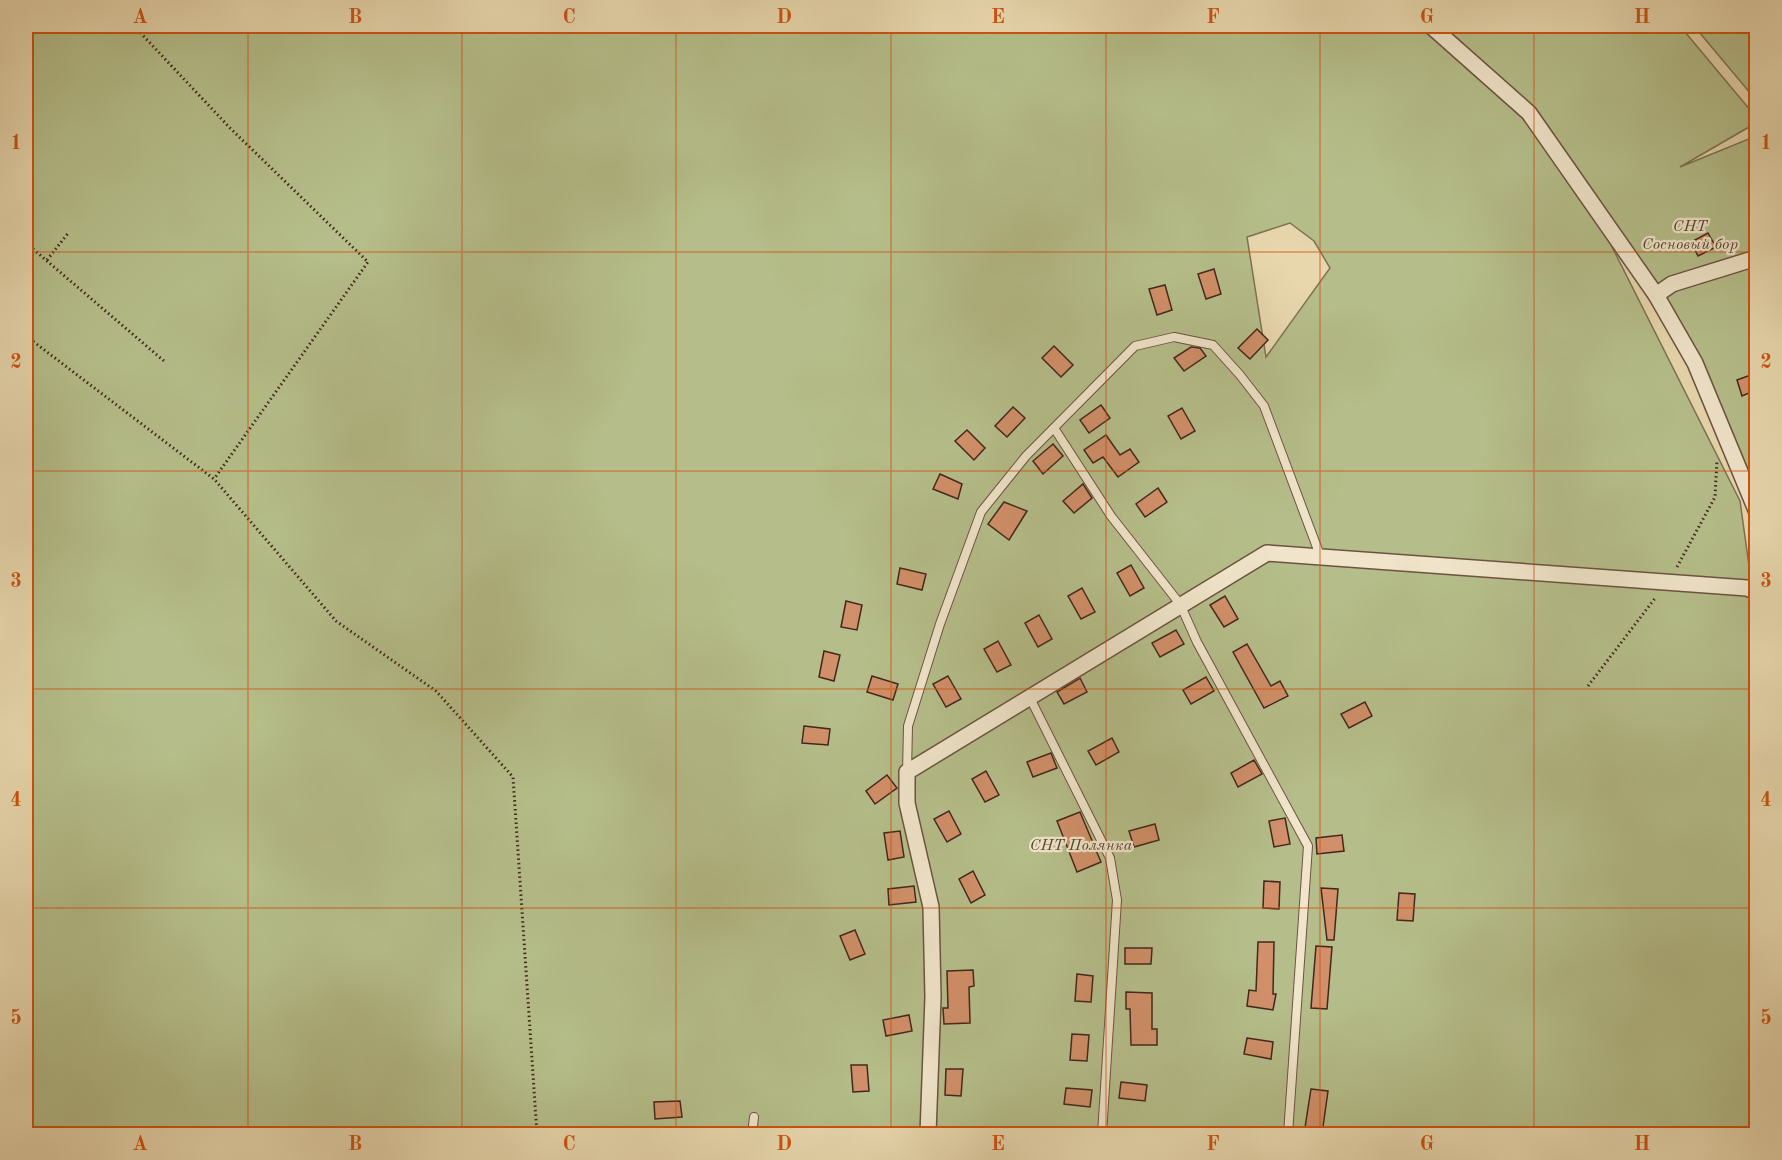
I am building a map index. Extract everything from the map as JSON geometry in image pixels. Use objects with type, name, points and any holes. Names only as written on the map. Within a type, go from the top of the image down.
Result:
[{"type":"street","points":[[1431,26],[1529,113],[1656,295],[1695,363],[1756,510]]},
{"type":"street","points":[[1656,295],[1672,284],[1756,258]]},
{"type":"street","points":[[928,1134],[933,997],[931,907],[907,803],[907,772],[1180,604],[1267,554],[1747,588],[1756,592]]},
{"type":"lane","points":[[907,772],[908,726],[940,624],[981,512],[1026,456],[1135,346],[1174,337],[1213,345],[1264,406],[1321,558]]},
{"type":"lane","points":[[1054,429],[1111,516],[1180,604],[1197,642],[1308,846],[1288,1134]]},
{"type":"lane","points":[[1030,698],[1110,858],[1117,900],[1102,1134]]},
{"type":"lane","points":[[752,1134],[754,1117]]},
{"type":"path","points":[[134,26],[230,128],[368,262],[214,478]]},
{"type":"path","points":[[47,260],[69,232]]},
{"type":"path","points":[[26,243],[164,361]]},
{"type":"path","points":[[26,336],[214,478],[336,621],[436,691],[513,777],[537,1134]]},
{"type":"path","points":[[1588,686],[1685,555],[1715,497],[1718,454]]},
{"type":"green space","points":[[26,26],[1680,26],[1756,117],[1756,123],[1680,167],[1756,136],[1756,488],[1603,211],[1596,215],[1740,501],[1756,616],[1756,1134],[26,1134]],"holes":[[[1290,223],[1314,241],[1330,268],[1266,357],[1247,237]]]},
{"type":"green space","points":[[1694,26],[1756,26],[1756,100]]},
{"type":"building","points":[[1708,233],[1716,247],[1698,256],[1691,242]]},
{"type":"building","points":[[1214,269],[1221,294],[1206,299],[1198,274]]},
{"type":"building","points":[[1165,285],[1172,310],[1157,315],[1149,289]]},
{"type":"building","points":[[1257,329],[1268,340],[1250,359],[1238,348]]},
{"type":"building","points":[[1054,346],[1073,365],[1061,377],[1042,358]]},
{"type":"building","points":[[1191,347],[1200,348],[1206,356],[1184,371],[1174,358]]},
{"type":"building","points":[[1756,373],[1756,390],[1742,396],[1737,380]]},
{"type":"building","points":[[1101,405],[1110,418],[1089,433],[1080,420]]},
{"type":"building","points":[[1013,407],[1025,418],[1007,437],[995,426]]},
{"type":"building","points":[[1182,408],[1195,431],[1181,439],[1168,416]]},
{"type":"building","points":[[967,430],[985,448],[974,460],[955,441]]},
{"type":"building","points":[[1106,435],[1120,455],[1130,449],[1139,462],[1118,477],[1103,457],[1093,463],[1084,450]]},
{"type":"building","points":[[1053,444],[1063,456],[1043,474],[1033,461]]},
{"type":"building","points":[[940,474],[962,484],[958,499],[933,489]]},
{"type":"building","points":[[1083,484],[1092,498],[1074,513],[1063,501]]},
{"type":"building","points":[[1158,488],[1167,502],[1145,517],[1136,504]]},
{"type":"building","points":[[1004,502],[1027,511],[1009,540],[988,524]]},
{"type":"building","points":[[1131,565],[1144,588],[1130,596],[1117,573]]},
{"type":"building","points":[[900,568],[926,574],[922,590],[897,584]]},
{"type":"building","points":[[1082,588],[1095,612],[1081,619],[1068,596]]},
{"type":"building","points":[[1225,596],[1238,619],[1224,627],[1210,605]]},
{"type":"building","points":[[846,601],[862,605],[857,630],[841,627]]},
{"type":"building","points":[[1039,615],[1052,639],[1038,647],[1025,623]]},
{"type":"building","points":[[1176,630],[1184,644],[1160,657],[1152,643]]},
{"type":"building","points":[[998,641],[1011,665],[997,672],[984,649]]},
{"type":"building","points":[[1247,644],[1271,686],[1280,681],[1288,696],[1264,708],[1233,652]]},
{"type":"building","points":[[824,651],[840,655],[834,681],[819,677]]},
{"type":"building","points":[[872,676],[898,684],[893,700],[867,692]]},
{"type":"building","points":[[948,676],[961,699],[946,707],[933,684]]},
{"type":"building","points":[[1206,677],[1214,691],[1191,704],[1183,690]]},
{"type":"building","points":[[1080,678],[1087,692],[1064,704],[1057,692]]},
{"type":"building","points":[[1365,702],[1372,716],[1349,728],[1341,714]]},
{"type":"building","points":[[804,726],[830,729],[828,745],[802,743]]},
{"type":"building","points":[[1112,738],[1119,752],[1096,765],[1088,751]]},
{"type":"building","points":[[1051,753],[1057,768],[1033,777],[1027,762]]},
{"type":"building","points":[[1254,760],[1262,774],[1238,787],[1231,773]]},
{"type":"building","points":[[986,771],[999,795],[985,802],[972,779]]},
{"type":"building","points":[[887,775],[897,788],[875,804],[866,791]]},
{"type":"building","points":[[949,811],[961,834],[947,842],[934,819]]},
{"type":"building","points":[[1080,812],[1101,862],[1077,872],[1057,821]]},
{"type":"building","points":[[1285,818],[1290,844],[1274,847],[1269,821]]},
{"type":"building","points":[[1155,824],[1159,840],[1134,847],[1129,831]]},
{"type":"building","points":[[900,831],[904,857],[888,860],[884,833]]},
{"type":"building","points":[[1342,835],[1344,851],[1317,854],[1316,838]]},
{"type":"building","points":[[973,871],[985,895],[971,903],[959,879]]},
{"type":"building","points":[[1264,881],[1280,882],[1279,909],[1263,908]]},
{"type":"building","points":[[914,886],[916,902],[889,905],[888,889]]},
{"type":"building","points":[[1321,888],[1338,889],[1334,940],[1327,940]]},
{"type":"building","points":[[1399,893],[1415,894],[1413,921],[1397,920]]},
{"type":"building","points":[[855,930],[865,954],[850,960],[840,936]]},
{"type":"building","points":[[1258,942],[1274,942],[1273,994],[1276,994],[1273,1010],[1247,1006],[1249,990],[1256,991]]},
{"type":"building","points":[[1316,946],[1332,947],[1327,1009],[1311,1008]]},
{"type":"building","points":[[1125,948],[1152,948],[1151,964],[1125,964]]},
{"type":"building","points":[[973,970],[974,986],[969,987],[970,1023],[944,1024],[943,1008],[948,1008],[947,971]]},
{"type":"building","points":[[1077,974],[1093,976],[1091,1002],[1075,1001]]},
{"type":"building","points":[[1126,992],[1152,993],[1152,1029],[1157,1029],[1157,1045],[1131,1045],[1130,1009],[1126,1009]]},
{"type":"building","points":[[909,1015],[912,1031],[886,1036],[883,1020]]},
{"type":"building","points":[[1072,1034],[1089,1035],[1087,1061],[1070,1060]]},
{"type":"building","points":[[1247,1038],[1273,1042],[1271,1059],[1244,1054]]},
{"type":"building","points":[[851,1065],[867,1065],[869,1091],[853,1092]]},
{"type":"building","points":[[946,1069],[963,1069],[961,1096],[945,1095]]},
{"type":"building","points":[[1121,1082],[1147,1085],[1145,1101],[1119,1098]]},
{"type":"building","points":[[1066,1088],[1092,1090],[1090,1107],[1064,1104]]},
{"type":"building","points":[[1311,1089],[1328,1091],[1322,1134],[1304,1134]]},
{"type":"building","points":[[680,1101],[682,1117],[655,1119],[654,1102]]},
{"type":"park label","name":"СНТ Сосновый бор","points":[[1690,234]]},
{"type":"park label","name":"СНТ Полянка","points":[[1081,844]]}]
